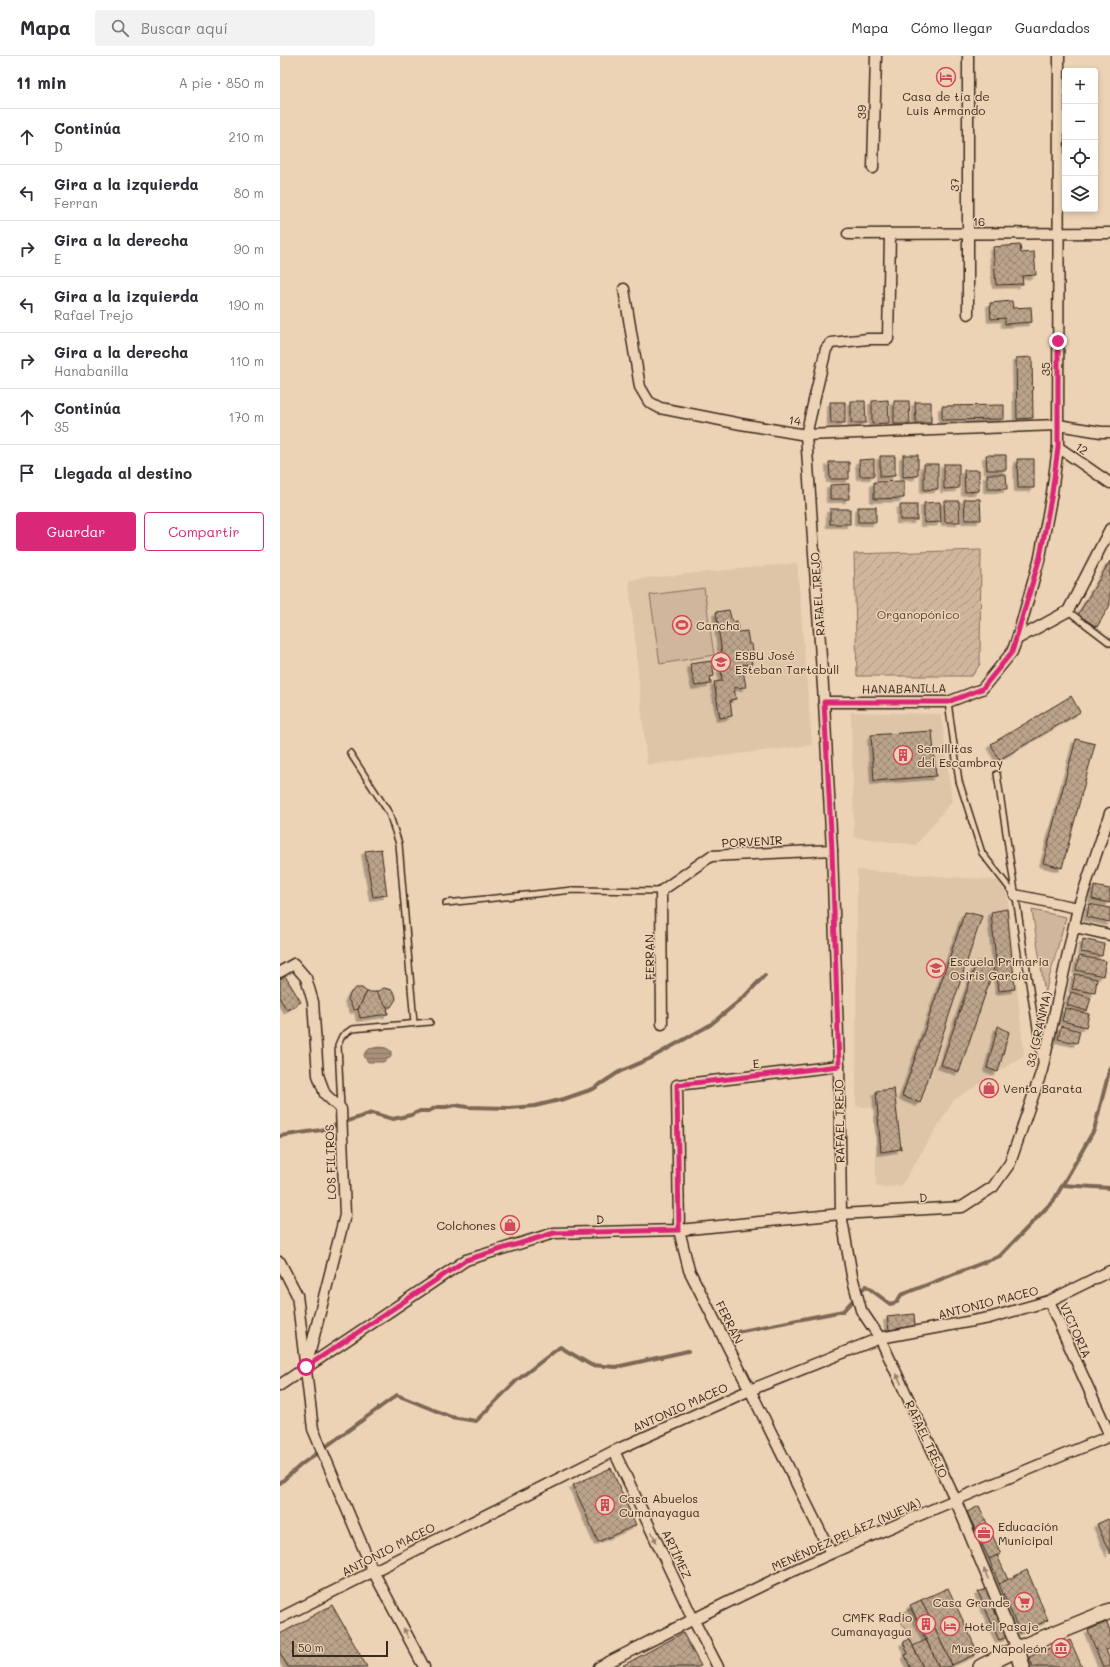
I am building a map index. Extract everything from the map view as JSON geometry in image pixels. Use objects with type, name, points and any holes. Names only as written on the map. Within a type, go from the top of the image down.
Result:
[{"type":"main road","points":[[981,1667],[1017,1649],[1110,1611]]},
{"type":"main road","name":"RAFAEL TREJO","points":[[1017,1649],[1022,1667]]},
{"type":"street","name":"39","points":[[873,168],[876,56]]},
{"type":"street","name":"37","points":[[968,56],[968,314]]},
{"type":"street","name":"35","points":[[1012,652],[1040,557],[1052,493],[1058,447],[1059,56]]},
{"type":"street","name":"16","points":[[848,234],[1110,233]]},
{"type":"street","name":"RAFAEL TREJO","points":[[890,234],[888,339],[868,338],[831,343],[826,349],[806,435],[824,702],[832,850],[839,1066],[841,1214],[852,1276],[861,1310],[880,1338],[955,1500],[1017,1649]]},
{"type":"street","name":"14","points":[[624,289],[640,387],[649,402],[660,408],[806,435],[1058,425],[1101,432],[1110,432]]},
{"type":"street","name":"12","points":[[1058,447],[1110,483]]},
{"type":"street","points":[[1017,638],[1068,611],[1110,529]]},
{"type":"street","name":"HANABANILLA","points":[[824,702],[948,702],[982,689],[1012,652]]},
{"type":"street","name":"33 (GRANMA)","points":[[962,1208],[993,1187],[1010,1163],[1042,1070],[1078,908],[1110,813]]},
{"type":"street","name":"PORVENIR","points":[[661,891],[711,856],[832,850]]},
{"type":"street","name":"FERRAN","points":[[661,891],[662,1024]]},
{"type":"street","points":[[1015,895],[1078,908]]},
{"type":"street","points":[[1075,927],[1110,935]]},
{"type":"street","name":"LOS FILTROS","points":[[280,972],[294,964],[306,978],[313,1002],[318,1075],[325,1094],[341,1109],[345,1215],[306,1367]]},
{"type":"street","name":"E","points":[[677,1085],[839,1066]]},
{"type":"street","name":"FERRAN","points":[[677,1085],[679,1230],[689,1270],[830,1553]]},
{"type":"street","name":"D","points":[[280,1385],[466,1260],[554,1233],[679,1230],[841,1214],[962,1208]]},
{"type":"street","points":[[280,1262],[297,1294],[313,1429],[373,1570],[424,1667]]},
{"type":"street","name":"ANTONIO MACEO","points":[[280,1618],[373,1570],[614,1451],[750,1390],[880,1338],[989,1318],[1049,1300],[1110,1271]]},
{"type":"street","name":"VICTORIA","points":[[1049,1300],[1110,1436]]},
{"type":"street","name":"MENÉNDEZ PELÁEZ (NUEVA)","points":[[599,1667],[693,1619],[830,1553],[1110,1436]]},
{"type":"street","name":"ARTÍMEZ","points":[[614,1451],[693,1619],[718,1667]]},
{"type":"lane","points":[[1068,611],[1110,643]]},
{"type":"lane","points":[[948,702],[959,781],[982,853],[1015,895]]},
{"type":"lane","points":[[350,753],[389,813],[399,844],[414,1023]]},
{"type":"lane","points":[[997,774],[1042,1070]]},
{"type":"lane","points":[[446,903],[573,890],[661,891]]},
{"type":"lane","points":[[341,1109],[338,1045],[342,1036],[352,1029],[430,1022]]},
{"type":"shaded area","name":"ESBU José Esteban Tartabull","points":[[797,563],[812,745],[647,765],[629,580]]},
{"type":"shaded area","points":[[851,712],[941,714],[952,801],[916,845],[854,837]]},
{"type":"shaded area","name":"Escuela Primaria Osiris García","points":[[857,870],[1006,881],[1024,1055],[954,1100],[901,1186],[876,1187],[876,1108],[856,1106]]},
{"type":"shaded area","points":[[379,1047],[386,1048],[391,1051],[391,1057],[383,1062],[368,1062],[364,1054],[369,1049]]},
{"type":"green space","name":"Organopónico","points":[[981,550],[980,664],[972,676],[857,676],[854,554]]},
{"type":"green space","name":"Cancha","points":[[704,588],[714,655],[660,664],[650,595]]},
{"type":"green space","points":[[1032,910],[1066,917],[1045,993]]},
{"type":"green space","points":[[911,1609],[939,1667],[923,1667],[898,1615]]},
{"type":"building","points":[[1020,245],[1021,253],[1034,252],[1036,275],[1022,276],[1023,284],[996,285],[993,247]]},
{"type":"building","points":[[1012,301],[1013,308],[1031,307],[1032,322],[1005,324],[1005,318],[991,319],[990,303]]},
{"type":"building","points":[[1032,357],[1033,418],[1017,419],[1016,358]]},
{"type":"building","points":[[888,400],[889,423],[872,424],[872,401]]},
{"type":"building","points":[[851,401],[865,401],[866,423],[851,423]]},
{"type":"building","points":[[894,401],[909,401],[910,424],[894,424]]},
{"type":"building","points":[[830,402],[845,402],[845,423],[831,423]]},
{"type":"building","points":[[915,402],[931,402],[931,423],[916,423]]},
{"type":"building","points":[[1004,405],[1004,419],[942,420],[942,406]]},
{"type":"building","points":[[903,455],[918,455],[918,476],[903,477]]},
{"type":"building","points":[[986,455],[1006,455],[1006,470],[987,470]]},
{"type":"building","points":[[880,456],[895,456],[895,476],[880,477]]},
{"type":"building","points":[[874,459],[874,476],[860,476],[859,460]]},
{"type":"building","points":[[1017,459],[1034,459],[1034,488],[1018,488]]},
{"type":"building","points":[[829,462],[849,462],[849,479],[830,479]]},
{"type":"building","points":[[924,464],[938,464],[938,489],[924,490]]},
{"type":"building","points":[[944,464],[959,464],[959,488],[944,489]]},
{"type":"building","points":[[964,470],[979,470],[979,491],[965,492]]},
{"type":"building","points":[[987,474],[1006,474],[1007,489],[987,489]]},
{"type":"building","points":[[904,481],[904,498],[874,499],[874,482]]},
{"type":"building","points":[[849,484],[849,499],[830,499],[830,485]]},
{"type":"building","points":[[964,499],[980,499],[981,520],[965,520]]},
{"type":"building","points":[[944,501],[959,501],[960,522],[945,522]]},
{"type":"building","points":[[940,502],[941,522],[924,523],[924,503]]},
{"type":"building","points":[[900,505],[917,505],[917,520],[900,520]]},
{"type":"building","points":[[858,507],[876,507],[876,522],[858,522]]},
{"type":"building","points":[[830,509],[850,509],[850,524],[830,524]]},
{"type":"building","points":[[1110,561],[1110,605],[1097,627],[1078,615]]},
{"type":"building","points":[[729,610],[732,622],[737,621],[738,632],[747,631],[749,644],[752,644],[753,653],[750,654],[752,664],[742,665],[746,687],[734,688],[736,699],[730,700],[732,716],[720,718],[714,682],[722,681],[721,668],[724,668],[716,612]]},
{"type":"building","points":[[712,661],[714,676],[710,677],[711,684],[695,686],[690,664]]},
{"type":"building","points":[[1071,696],[1080,712],[999,760],[991,744]]},
{"type":"building","name":"Semillitas del Escambray","points":[[932,731],[936,776],[874,781],[871,735]]},
{"type":"building","points":[[1076,739],[1095,744],[1062,868],[1043,863]]},
{"type":"building","points":[[381,849],[387,895],[373,897],[365,851]]},
{"type":"building","points":[[1094,886],[1110,889],[1110,903],[1092,899]]},
{"type":"building","points":[[1089,904],[1110,908],[1110,922],[1087,917]]},
{"type":"building","points":[[1007,909],[1015,989],[999,991],[991,912]]},
{"type":"building","points":[[965,912],[982,916],[920,1103],[902,1096]]},
{"type":"building","points":[[1083,939],[1104,944],[1102,956],[1081,952]]},
{"type":"building","points":[[1079,956],[1106,961],[1103,976],[1076,970]]},
{"type":"building","points":[[977,961],[994,968],[959,1072],[941,1065]]},
{"type":"building","points":[[1075,974],[1097,979],[1095,993],[1072,989]]},
{"type":"building","points":[[285,976],[301,1002],[287,1010],[280,999],[280,979]]},
{"type":"building","points":[[356,988],[362,988],[367,992],[358,1009],[354,1010],[348,999],[351,992]]},
{"type":"building","points":[[384,988],[392,990],[395,994],[396,999],[391,1007],[387,1007],[376,992]]},
{"type":"building","points":[[367,992],[376,992],[387,1007],[388,1014],[360,1018],[358,1009]]},
{"type":"building","points":[[1071,992],[1091,998],[1087,1011],[1067,1005]]},
{"type":"building","points":[[1065,1008],[1089,1014],[1086,1027],[1062,1021]]},
{"type":"building","points":[[998,1026],[1009,1032],[998,1072],[987,1068]]},
{"type":"building","points":[[1061,1026],[1080,1031],[1077,1043],[1058,1039]]},
{"type":"building","points":[[894,1089],[901,1149],[881,1152],[876,1091]]},
{"type":"building","points":[[914,1314],[915,1326],[889,1330],[887,1317]]},
{"type":"building","name":"Casa Abuelos Cumanayagua","points":[[611,1468],[636,1525],[598,1542],[573,1485]]},
{"type":"building","name":"Educación Municipal","points":[[979,1506],[1001,1554],[989,1559],[967,1512]]},
{"type":"building","points":[[1108,1519],[1110,1523],[1110,1554],[1097,1524]]},
{"type":"building","points":[[997,1555],[1008,1580],[999,1584],[989,1559]]},
{"type":"building","name":"Casa Grande","points":[[1027,1570],[1048,1620],[1020,1633],[999,1584]]},
{"type":"building","name":"Hotel Pasaje","points":[[948,1588],[978,1653],[952,1665],[921,1600]]},
{"type":"building","points":[[987,1589],[1008,1637],[999,1640],[978,1592]]},
{"type":"building","name":"CMFK Radio Cumanayagua","points":[[921,1600],[952,1665],[947,1667],[939,1667],[910,1605]]},
{"type":"building","points":[[332,1605],[367,1667],[288,1667],[280,1653],[280,1634]]},
{"type":"building","points":[[1107,1622],[1110,1630],[1110,1651],[1109,1649],[1106,1650],[1110,1660],[1110,1667],[1103,1667],[1088,1630]]},
{"type":"building","points":[[683,1633],[701,1666],[620,1667]]},
{"type":"building","points":[[910,1639],[923,1667],[910,1667],[905,1655],[908,1654],[903,1642]]},
{"type":"building","points":[[926,1640],[939,1667],[923,1667],[913,1646]]},
{"type":"building","name":"Museo Napoleón","points":[[1070,1640],[1082,1667],[1033,1667],[1029,1657]]},
{"type":"waterway","points":[[280,1136],[321,1130],[372,1113],[393,1119],[411,1115],[420,1111],[429,1111],[437,1107],[455,1105],[467,1107],[509,1108],[535,1106],[564,1099],[593,1089],[619,1072],[649,1059],[710,1025],[744,997],[765,975]]},
{"type":"waterway","points":[[737,1332],[843,1311],[866,1286],[890,1304],[897,1302],[901,1295],[1000,1256],[1054,1200],[1094,1130],[1110,1068]]},
{"type":"waterway","points":[[1062,1185],[1110,1188]]},
{"type":"waterway","points":[[280,1483],[302,1464],[397,1395],[451,1417],[476,1421],[516,1381],[560,1347],[591,1365],[616,1367],[688,1351]]},
{"type":"place","name":"Casa de tía de Luis Armando","points":[[946,77]]},
{"type":"place","name":"Cancha","points":[[682,625]]},
{"type":"place","name":"ESBU José Esteban Tartabull","points":[[721,662]]},
{"type":"place","name":"Semillitas del Escambray","points":[[903,755]]},
{"type":"place","name":"Escuela Primaria Osiris García","points":[[936,968]]},
{"type":"place","name":"Venta Barata","points":[[989,1088]]},
{"type":"place","name":"Colchones","points":[[510,1225]]},
{"type":"place","name":"Casa Abuelos Cumanayagua","points":[[605,1505]]},
{"type":"place","name":"Educación Municipal","points":[[984,1533]]},
{"type":"place","name":"Casa Grande","points":[[1024,1602]]},
{"type":"place","name":"CMFK Radio Cumanayagua","points":[[926,1624]]},
{"type":"place","name":"Hotel Pasaje","points":[[950,1626]]},
{"type":"place","name":"Museo Napoleón","points":[[1061,1648]]},
{"type":"route","points":[[306,1367],[466,1260],[554,1233],[679,1230],[677,1085],[839,1066],[832,850],[824,702],[948,702],[982,689],[1012,652],[1040,557],[1052,493],[1058,447],[1058,341]]}]
